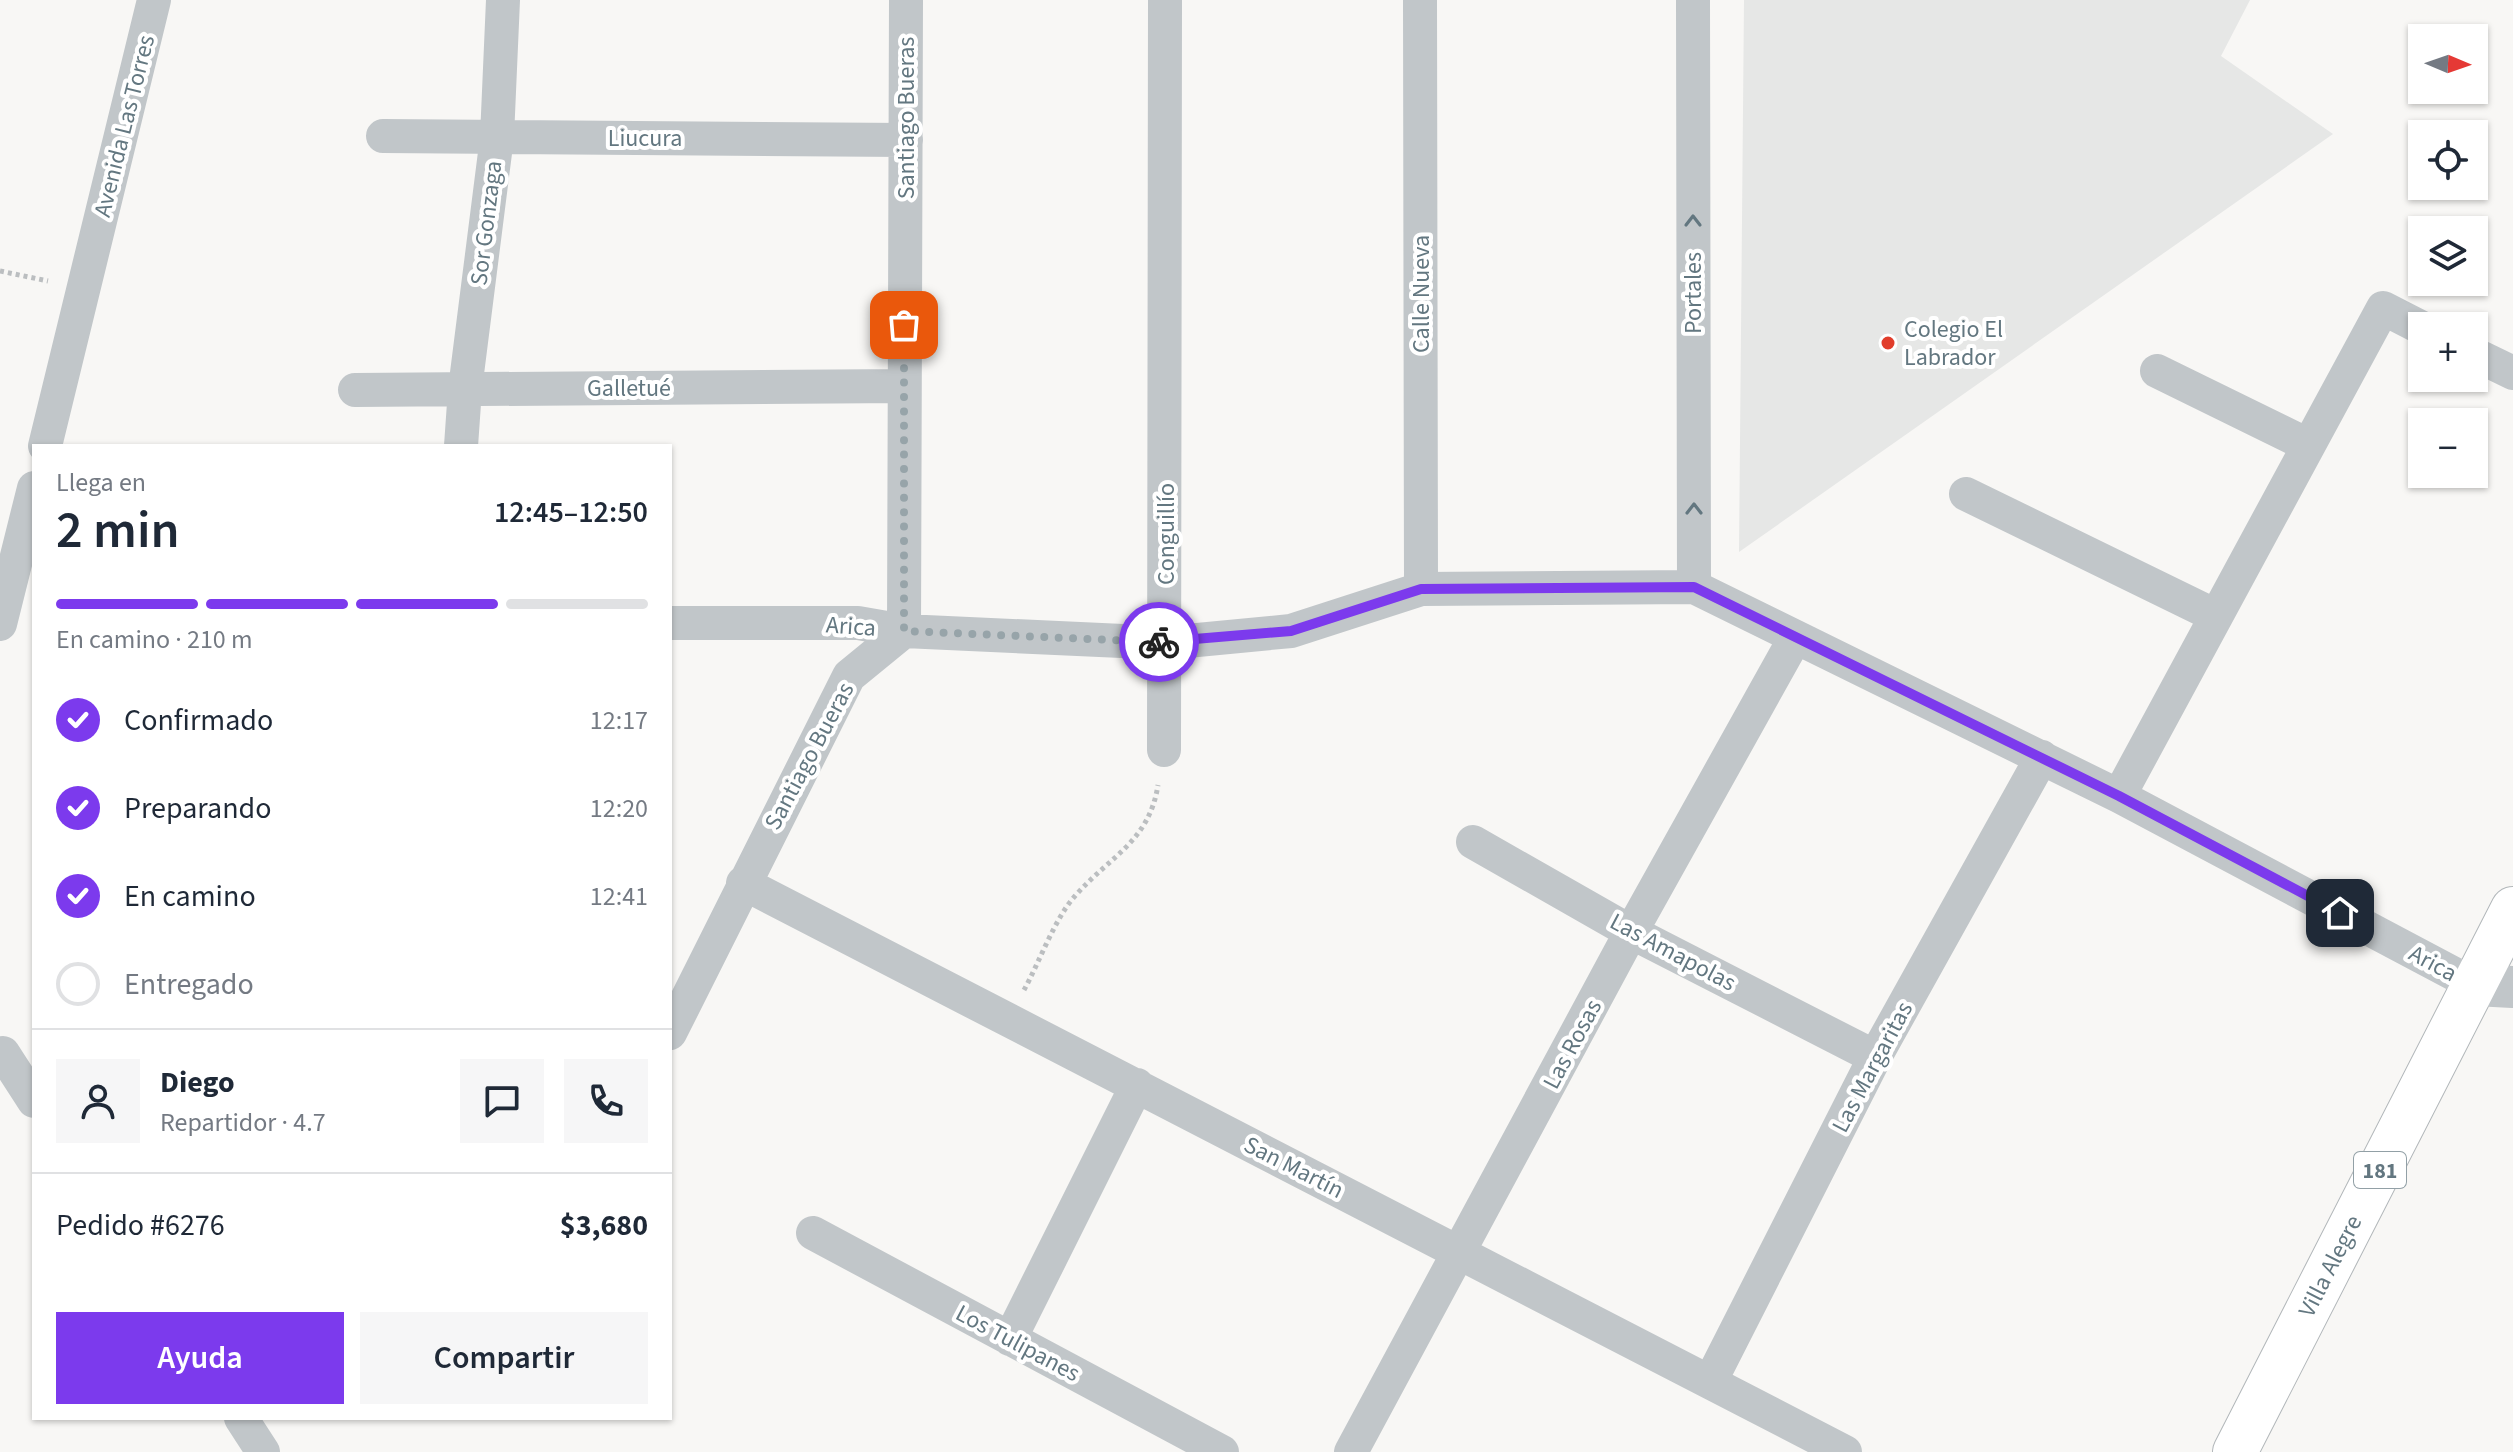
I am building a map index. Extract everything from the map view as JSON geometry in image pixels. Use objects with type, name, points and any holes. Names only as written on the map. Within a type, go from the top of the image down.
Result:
[{"type":"highway","name":"Villa Alegre","points":[[2235,1452],[2494,986],[2513,909]]},
{"type":"street","name":"Avenida Las Torres","points":[[45,444],[154,0]]},
{"type":"street","name":"Sor Gonzaga","points":[[461,444],[465,389],[497,137],[503,0]]},
{"type":"street","name":"Santiago Bueras","points":[[672,1029],[849,676],[904,631],[906,0]]},
{"type":"street","name":"Conguillío","points":[[1164,750],[1165,0]]},
{"type":"street","name":"Calle Nueva","points":[[1420,0],[1421,589]]},
{"type":"street","name":"Portales","points":[[1693,0],[1694,587]]},
{"type":"street","name":"Liucura","points":[[383,136],[906,140]]},
{"type":"street","points":[[2119,796],[2383,308],[2408,321]]},
{"type":"street","points":[[2488,361],[2513,373]]},
{"type":"street","points":[[2157,371],[2308,445]]},
{"type":"street","name":"Galletué","points":[[355,390],[904,386]]},
{"type":"street","points":[[1966,494],[2216,616]]},
{"type":"street","points":[[0,624],[32,496]]},
{"type":"street","name":"Arica","points":[[672,623],[858,623],[904,631],[1166,643],[1291,631],[1421,589],[1694,587],[2042,757],[2494,986]]},
{"type":"street","name":"Las Rosas","points":[[1351,1452],[1461,1253],[1631,932],[1795,638]]},
{"type":"street","name":"Las Margaritas","points":[[1710,1382],[1875,1057],[2042,757]]},
{"type":"street","name":"Las Amapolas","points":[[1473,842],[1631,932],[1875,1057]]},
{"type":"street","name":"San Martín","points":[[743,883],[1845,1452]]},
{"type":"street","points":[[3,1053],[32,1098]]},
{"type":"street","points":[[1010,1339],[1137,1085]]},
{"type":"street","name":"Los Tulipanes","points":[[813,1233],[1222,1452]]},
{"type":"street","points":[[242,1420],[263,1452]]},
{"type":"path","points":[[1009,1019],[1073,898],[1136,839],[1154,812],[1164,750]]},
{"type":"shaded area","name":"Colegio El Labrador","points":[[1744,0],[2250,0],[2221,56],[2333,134],[1739,552]]},
{"type":"way so far","points":[[904,325],[904,631],[1159,642]]},
{"type":"place","name":"Colegio El Labrador","points":[[1888,343]]},
{"type":"route","points":[[1159,642],[1291,631],[1421,589],[1694,587],[2119,796],[2340,913]]}]
